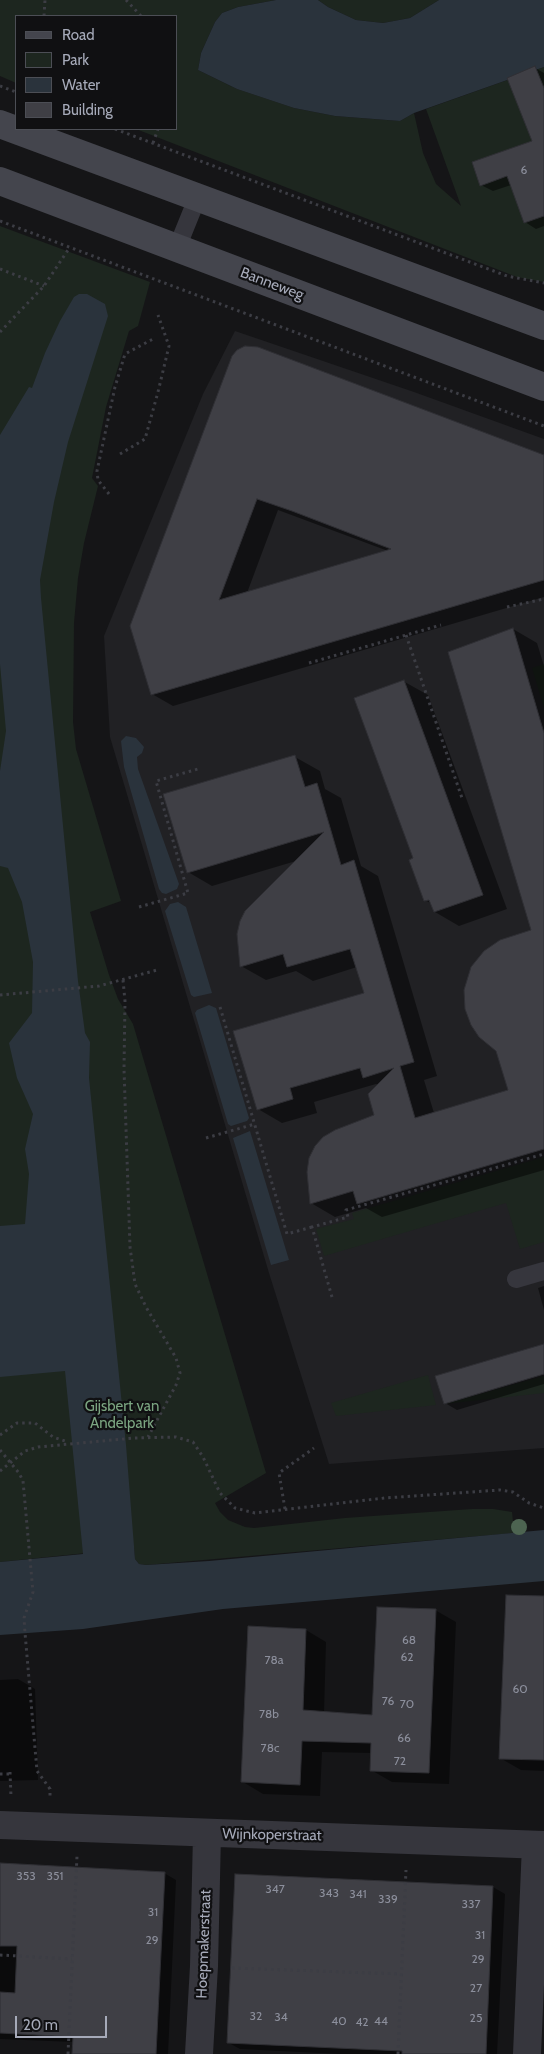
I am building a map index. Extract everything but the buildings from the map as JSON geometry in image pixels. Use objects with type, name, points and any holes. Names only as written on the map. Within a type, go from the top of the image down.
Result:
[{"type":"main road","points":[[0,124],[15,129]]},
{"type":"main road","points":[[16,130],[544,326]]},
{"type":"main road","name":"Banneweg","points":[[0,181],[544,387]]},
{"type":"street","name":"Wijnkoperstraat","points":[[0,1825],[207,1834],[314,1835],[540,1845]]},
{"type":"street","name":"Hoepmakerstraat","points":[[199,2054],[204,1966],[207,1834]]},
{"type":"street","points":[[527,2054],[540,1845]]},
{"type":"lane","points":[[177,248],[198,196]]},
{"type":"lane","points":[[516,1279],[544,1272]]},
{"type":"path","points":[[44,15],[46,0]]},
{"type":"path","points":[[126,0],[140,15]]},
{"type":"path","points":[[0,86],[15,92]]},
{"type":"path","points":[[118,130],[507,276],[544,283]]},
{"type":"path","points":[[153,143],[158,130]]},
{"type":"path","points":[[0,221],[544,426]]},
{"type":"path","points":[[0,332],[44,286],[70,247]]},
{"type":"path","points":[[0,269],[44,286]]},
{"type":"path","points":[[120,454],[145,439],[158,392],[169,346],[158,315]]},
{"type":"path","points":[[109,494],[98,480],[97,471],[115,387],[125,354],[153,339]]},
{"type":"path","points":[[506,607],[544,599]]},
{"type":"path","points":[[309,663],[440,625]]},
{"type":"path","points":[[406,635],[463,801]]},
{"type":"path","points":[[139,907],[188,893],[156,781],[198,768]]},
{"type":"path","points":[[0,995],[99,986],[157,970]]},
{"type":"path","points":[[123,980],[130,1247],[135,1284],[146,1307],[176,1358],[180,1373],[176,1385],[148,1437]]},
{"type":"path","points":[[220,1007],[287,1234],[348,1217],[346,1210],[544,1154]]},
{"type":"path","points":[[206,1138],[255,1124]]},
{"type":"path","points":[[312,1227],[332,1297]]},
{"type":"path","points":[[0,1435],[17,1423],[35,1423],[53,1437],[71,1443]]},
{"type":"path","points":[[0,1471],[25,1451],[38,1447],[134,1438],[176,1437],[193,1442],[220,1494],[235,1508],[255,1513],[385,1498],[500,1490],[513,1492],[529,1503],[544,1508]]},
{"type":"path","points":[[285,1509],[279,1473],[314,1448]]},
{"type":"path","points":[[0,1450],[23,1481],[33,1592],[24,1618],[25,1633],[36,1771],[50,1790],[50,1827]]},
{"type":"path","points":[[0,1774],[10,1774]]},
{"type":"path","points":[[68,2054],[78,1828]]},
{"type":"path","points":[[398,2054],[408,1839]]},
{"type":"path","points":[[0,1955],[72,1959]]},
{"type":"path","points":[[204,1966],[401,1974]]},
{"type":"shaded area","points":[[235,331],[544,439],[544,1448],[329,1464],[269,1273],[110,737],[104,636],[203,394]]},
{"type":"green space","points":[[0,0],[276,0],[238,7],[222,13],[215,22],[201,53],[198,70],[237,89],[294,108],[335,116],[400,121],[414,113],[423,153],[436,184],[461,206],[426,109],[544,67],[544,282],[517,277],[139,130],[178,130],[178,15],[15,15],[15,83],[0,76]]},
{"type":"green space","points":[[318,0],[439,0],[410,18],[383,23],[356,20],[328,7]]},
{"type":"green space","name":"Gijsbert van Andelpark","points":[[0,226],[150,282],[138,326],[129,331],[106,407],[92,478],[98,486],[84,543],[78,578],[74,623],[73,722],[76,749],[121,901],[90,912],[118,999],[133,1024],[266,1473],[215,1503],[228,1520],[245,1527],[254,1528],[345,1518],[493,1509],[512,1512],[514,1533],[146,1565],[139,1564],[135,1559],[134,1548],[0,1562]]},
{"type":"green space","points":[[544,664],[544,708],[532,668]]},
{"type":"green space","points":[[544,1157],[544,1242],[520,1249],[506,1203],[324,1256],[316,1229],[354,1219],[352,1213]]},
{"type":"green space","points":[[428,1375],[436,1405],[336,1416],[331,1403]]},
{"type":"green space","points":[[544,1376],[544,1393],[444,1404]]},
{"type":"water","points":[[276,0],[318,0],[328,7],[356,20],[383,23],[410,18],[439,0],[544,0],[544,67],[414,113],[400,121],[335,116],[294,108],[237,89],[198,70],[201,53],[215,22],[222,13],[238,7]]},
{"type":"water","points":[[79,294],[87,294],[105,304],[108,316],[68,442],[54,502],[40,580],[78,981],[85,1033],[90,1042],[89,1078],[126,1445],[135,1559],[139,1564],[146,1565],[209,1561],[544,1530],[544,1581],[223,1609],[83,1629],[0,1635],[0,1562],[83,1554],[65,1371],[0,1377],[0,1226],[25,1224],[29,1174],[25,1149],[33,1114],[17,1078],[9,1043],[32,1013],[33,962],[22,902],[8,868],[0,866],[0,771],[6,731],[0,664],[0,435],[29,387],[32,388],[45,353],[60,321],[74,297]]},
{"type":"water","points":[[126,736],[136,738],[144,747],[142,753],[137,757],[138,769],[179,884],[177,889],[166,894],[162,893],[159,889],[124,767],[121,741]]},
{"type":"water","points":[[178,902],[186,907],[212,993],[194,997],[191,995],[165,911],[170,904]]},
{"type":"water","points":[[209,1005],[216,1008],[249,1118],[247,1121],[231,1126],[228,1124],[195,1013],[197,1010]]},
{"type":"water","points":[[250,1131],[289,1260],[271,1265],[233,1138]]}]
